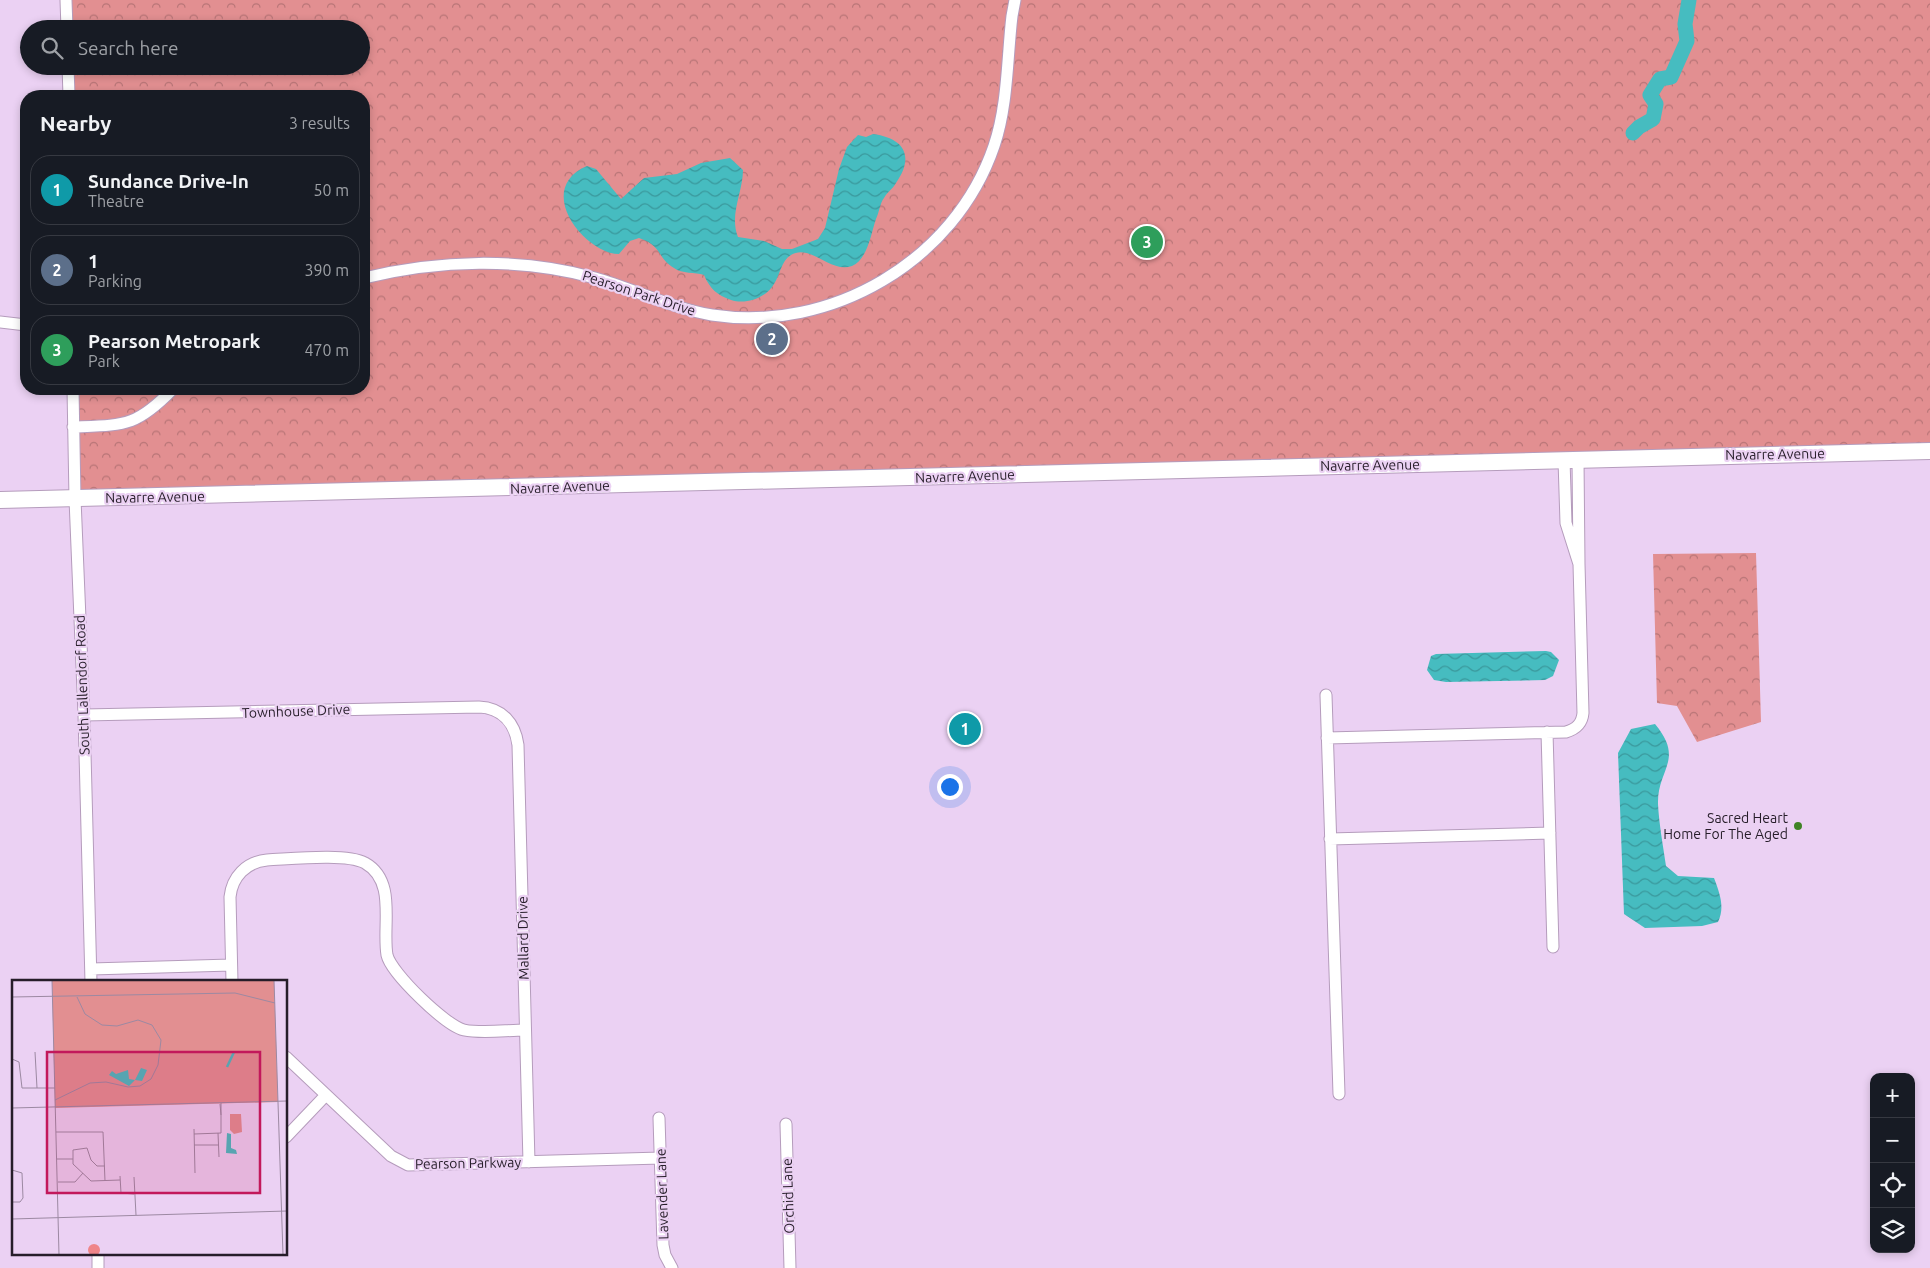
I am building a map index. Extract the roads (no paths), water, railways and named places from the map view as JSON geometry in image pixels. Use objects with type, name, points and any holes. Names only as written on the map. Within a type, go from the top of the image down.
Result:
[{"type":"highway","name":"Navarre Avenue","points":[[0,500],[1930,450]]},
{"type":"street","points":[[66,0],[67,20]]},
{"type":"street","name":"Pearson Park Drive","points":[[370,277],[396,271],[454,264],[531,266],[595,278],[698,312],[742,318],[760,318],[815,309],[863,292],[885,281],[925,250],[962,209],[976,186],[994,146],[1002,113],[1012,16],[1016,0]]},
{"type":"street","points":[[68,75],[69,90]]},
{"type":"street","points":[[0,322],[20,324]]},
{"type":"street","name":"South Lallendorf Road","points":[[73,395],[91,980]]},
{"type":"street","points":[[73,428],[125,424],[148,413],[167,395]]},
{"type":"street","points":[[1327,738],[1547,732],[1571,730],[1579,725],[1583,717],[1579,564],[1571,459]]},
{"type":"street","points":[[1326,695],[1339,1094]]},
{"type":"street","name":"Townhouse Drive","points":[[84,715],[479,706],[491,709],[506,718]]},
{"type":"street","name":"Mallard Drive","points":[[506,718],[515,731],[518,745],[529,1162]]},
{"type":"street","points":[[1547,732],[1553,947]]},
{"type":"street","points":[[1330,839],[1550,833]]},
{"type":"street","points":[[232,980],[230,897],[232,885],[242,871],[262,860],[353,859],[372,868],[383,884],[387,954],[390,963],[399,976],[455,1027],[472,1031],[525,1030]]},
{"type":"street","points":[[90,969],[231,966]]},
{"type":"street","name":"Pearson Parkway","points":[[288,1059],[391,1156],[404,1163],[418,1165],[661,1158]]},
{"type":"street","points":[[288,1135],[326,1095]]},
{"type":"street","name":"Lavender Lane","points":[[659,1118],[663,1250],[672,1268]]},
{"type":"street","name":"Orchid Lane","points":[[786,1124],[790,1268]]},
{"type":"water","points":[[873,134],[884,136],[899,144],[905,157],[905,165],[895,185],[881,203],[862,258],[852,266],[844,267],[828,263],[813,255],[798,252],[791,255],[785,261],[776,280],[766,293],[749,301],[731,300],[722,296],[711,288],[704,275],[677,270],[664,260],[656,248],[639,238],[630,241],[619,254],[606,251],[592,243],[580,232],[570,219],[564,204],[564,189],[571,176],[587,166],[596,169],[621,199],[644,178],[677,174],[701,163],[730,158],[743,170],[735,220],[738,237],[764,241],[782,249],[792,249],[818,239],[825,228],[839,169],[847,147],[858,135],[866,137]]},
{"type":"water","points":[[1551,652],[1559,660],[1553,676],[1545,680],[1446,682],[1434,680],[1427,670],[1431,656],[1436,654]]},
{"type":"water","points":[[1655,724],[1664,736],[1669,756],[1661,782],[1658,804],[1666,866],[1678,876],[1714,878],[1720,895],[1721,906],[1718,922],[1702,926],[1645,928],[1624,914],[1618,753],[1631,729]]},
{"type":"waterway","points":[[1633,133],[1653,119],[1656,104],[1650,95],[1660,79],[1671,77],[1687,41],[1685,24],[1689,0]]},
{"type":"place","name":"Pearson Metropark","points":[[1147,242]]},
{"type":"place","name":"1","points":[[772,339]]},
{"type":"place","name":"Sundance Drive-In","points":[[965,729]]},
{"type":"place","name":"Sacred Heart Home For The Aged","points":[[1798,826]]}]
